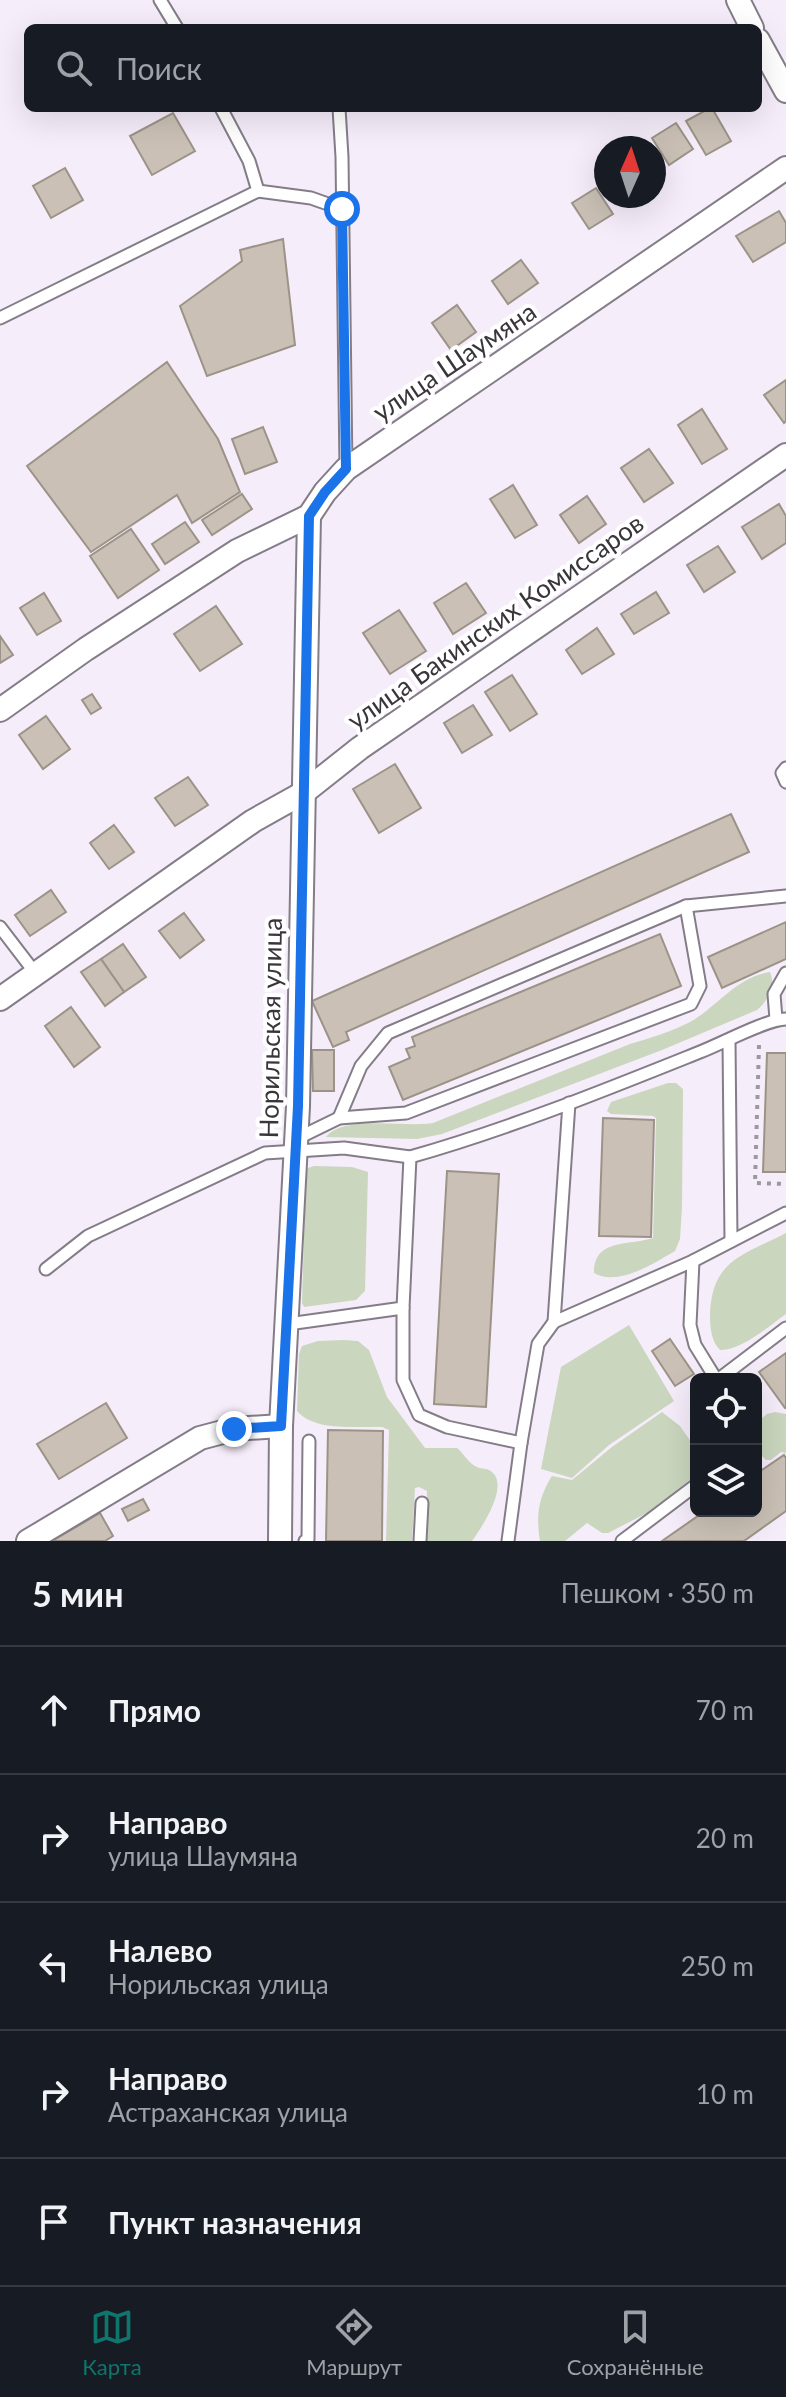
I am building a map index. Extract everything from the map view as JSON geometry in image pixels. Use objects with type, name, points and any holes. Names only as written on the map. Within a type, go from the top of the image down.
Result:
[{"type":"street","points":[[738,0],[750,24]]},
{"type":"street","points":[[762,47],[786,91]]},
{"type":"street","name":"улица Шаумяна","points":[[0,710],[86,649],[237,551],[309,516],[346,469],[786,168]]},
{"type":"street","name":"улица Бакинских Комиссаров","points":[[0,999],[253,821],[303,793],[360,748],[786,455]]},
{"type":"street","name":"Норильская улица","points":[[280,1541],[281,1426],[298,1106],[309,516]]},
{"type":"street","points":[[28,1541],[200,1438],[234,1429],[281,1426]]},
{"type":"lane","points":[[160,0],[175,24]]},
{"type":"lane","points":[[223,112],[249,161],[258,191]]},
{"type":"lane","points":[[339,112],[346,469]]},
{"type":"lane","points":[[0,318],[258,191],[311,198],[342,209]]},
{"type":"lane","points":[[786,768],[782,773],[786,782]]},
{"type":"lane","points":[[339,1118],[361,1066],[388,1033],[686,906],[786,896]]},
{"type":"lane","points":[[296,1146],[339,1118],[406,1113],[691,1004],[700,986],[686,906]]},
{"type":"lane","points":[[0,927],[36,974]]},
{"type":"lane","points":[[46,1269],[88,1236],[265,1153],[296,1146],[344,1148],[410,1157],[445,1148],[569,1103],[729,1041],[781,1019],[774,994],[786,973]]},
{"type":"lane","points":[[729,1041],[731,1241]]},
{"type":"lane","points":[[554,1322],[569,1103]]},
{"type":"lane","points":[[410,1157],[403,1380],[419,1415],[447,1427],[521,1443]]},
{"type":"lane","points":[[508,1541],[538,1344],[554,1322],[693,1261],[786,1213]]},
{"type":"lane","points":[[693,1261],[690,1325],[695,1345],[713,1373]]},
{"type":"lane","points":[[288,1324],[403,1308]]},
{"type":"lane","points":[[725,1373],[786,1328]]},
{"type":"lane","points":[[305,1541],[308,1539],[309,1441]]},
{"type":"lane","points":[[622,1541],[690,1490]]},
{"type":"lane","points":[[420,1541],[422,1503]]},
{"type":"path","points":[[760,1027],[755,1183],[786,1184]]},
{"type":"green space","points":[[770,972],[770,993],[757,1010],[662,1050],[442,1134],[417,1139],[326,1137],[335,1130],[360,1124],[433,1123],[683,1026],[747,980]]},
{"type":"green space","points":[[676,1083],[683,1089],[680,1239],[675,1251],[646,1267],[625,1275],[604,1277],[594,1273],[600,1254],[606,1249],[653,1238],[656,1118],[611,1114],[607,1111],[611,1102]]},
{"type":"green space","points":[[314,1166],[352,1167],[368,1172],[365,1291],[356,1300],[304,1307],[306,1172]]},
{"type":"green space","points":[[786,1233],[786,1314],[746,1342],[720,1350],[713,1338],[710,1319],[717,1281],[733,1261]]},
{"type":"green space","points":[[629,1325],[674,1401],[609,1445],[572,1478],[541,1469],[561,1367]]},
{"type":"green space","points":[[318,1341],[358,1341],[369,1350],[387,1397],[425,1448],[457,1448],[472,1464],[493,1473],[497,1480],[496,1497],[472,1541],[425,1541],[427,1491],[419,1487],[415,1488],[412,1541],[386,1541],[389,1430],[382,1427],[325,1425],[305,1418],[297,1411],[302,1346]]},
{"type":"green space","points":[[662,1412],[680,1426],[690,1440],[690,1480],[649,1512],[608,1533],[602,1533],[587,1523],[565,1541],[540,1541],[539,1509],[552,1476],[572,1480]]},
{"type":"green space","points":[[767,1414],[786,1414],[786,1453],[781,1452],[771,1460],[762,1456],[762,1418]]},
{"type":"building","points":[[703,112],[714,112],[731,141],[706,155],[686,121]]},
{"type":"building","points":[[173,113],[195,151],[152,175],[130,136]]},
{"type":"building","points":[[676,123],[693,149],[669,165],[666,160],[666,136],[655,136]]},
{"type":"building","points":[[65,168],[83,200],[51,218],[33,186]]},
{"type":"building","points":[[594,189],[594,208],[609,208],[613,214],[589,229],[572,203]]},
{"type":"building","points":[[779,211],[786,223],[786,242],[753,262],[736,236]]},
{"type":"building","points":[[283,239],[295,345],[207,376],[180,306],[242,261],[240,250]]},
{"type":"building","points":[[521,260],[538,283],[508,304],[492,281]]},
{"type":"building","points":[[457,305],[476,332],[451,350],[432,323]]},
{"type":"building","points":[[167,362],[218,439],[240,492],[192,523],[177,495],[91,552],[27,466]]},
{"type":"building","points":[[786,380],[786,421],[784,423],[764,395]]},
{"type":"building","points":[[702,409],[727,449],[702,464],[678,425]]},
{"type":"building","points":[[263,427],[277,462],[245,474],[232,439]]},
{"type":"building","points":[[649,449],[673,483],[644,502],[621,468]]},
{"type":"building","points":[[513,485],[537,525],[515,538],[490,499]]},
{"type":"building","points":[[242,494],[252,509],[212,535],[202,520]]},
{"type":"building","points":[[587,496],[606,524],[579,543],[560,515]]},
{"type":"building","points":[[779,504],[786,516],[786,543],[762,559],[742,527]]},
{"type":"building","points":[[185,522],[199,542],[165,564],[152,544]]},
{"type":"building","points":[[131,529],[159,570],[118,598],[90,556]]},
{"type":"building","points":[[718,546],[735,572],[704,592],[687,565]]},
{"type":"building","points":[[466,583],[486,613],[453,634],[434,603]]},
{"type":"building","points":[[656,592],[669,613],[634,634],[621,614]]},
{"type":"building","points":[[44,593],[61,621],[37,635],[20,608]]},
{"type":"building","points":[[216,606],[242,644],[200,671],[174,634]]},
{"type":"building","points":[[399,610],[426,651],[390,674],[363,633]]},
{"type":"building","points":[[597,628],[614,654],[582,674],[566,650]]},
{"type":"building","points":[[0,636],[13,655],[0,663]]},
{"type":"building","points":[[512,675],[537,714],[510,731],[485,692]]},
{"type":"building","points":[[92,694],[101,708],[91,714],[82,700]]},
{"type":"building","points":[[473,705],[492,735],[462,753],[444,723]]},
{"type":"building","points":[[46,716],[70,749],[43,769],[19,735]]},
{"type":"building","points":[[395,764],[421,808],[379,833],[353,789]]},
{"type":"building","points":[[188,777],[208,805],[175,826],[155,798]]},
{"type":"building","points":[[731,814],[749,852],[346,1032],[349,1040],[333,1047],[312,1001]]},
{"type":"building","points":[[114,825],[134,852],[109,869],[90,843]]},
{"type":"building","points":[[51,890],[66,912],[30,936],[15,915]]},
{"type":"building","points":[[184,913],[204,940],[180,958],[159,931]]},
{"type":"building","points":[[786,922],[786,959],[722,988],[708,957]]},
{"type":"building","points":[[660,934],[681,986],[403,1100],[389,1067],[410,1058],[406,1049],[415,1046],[412,1037]]},
{"type":"building","points":[[123,944],[146,977],[124,992],[101,959]]},
{"type":"building","points":[[101,959],[124,992],[105,1006],[81,972]]},
{"type":"building","points":[[71,1007],[100,1047],[74,1067],[45,1026]]},
{"type":"building","points":[[312,1050],[334,1050],[334,1091],[313,1091]]},
{"type":"building","points":[[767,1053],[786,1053],[786,1172],[763,1172]]},
{"type":"building","points":[[603,1118],[654,1120],[651,1237],[599,1236]]},
{"type":"building","points":[[447,1171],[499,1174],[486,1407],[434,1404]]},
{"type":"building","points":[[670,1339],[693,1373],[675,1386],[652,1351]]},
{"type":"building","points":[[786,1353],[786,1408],[762,1373],[759,1372]]},
{"type":"building","points":[[106,1403],[127,1438],[59,1479],[37,1444]]},
{"type":"building","points":[[328,1430],[383,1431],[382,1541],[326,1541]]},
{"type":"building","points":[[784,1455],[786,1458],[786,1511],[744,1541],[662,1541],[696,1517],[762,1517],[762,1470]]},
{"type":"building","points":[[143,1499],[149,1510],[128,1521],[122,1509]]},
{"type":"building","points":[[100,1513],[113,1536],[105,1541],[52,1541]]},
{"type":"route","points":[[234,1429],[281,1426],[298,1106],[309,516],[346,469],[342,209]]}]
